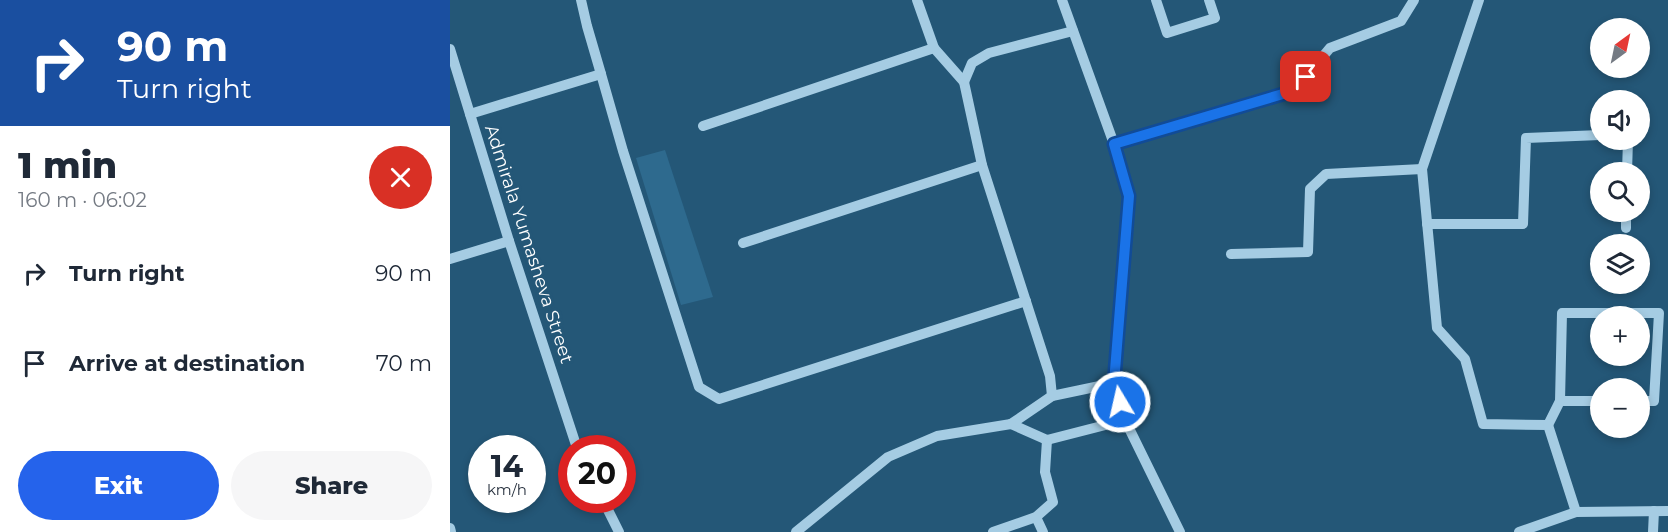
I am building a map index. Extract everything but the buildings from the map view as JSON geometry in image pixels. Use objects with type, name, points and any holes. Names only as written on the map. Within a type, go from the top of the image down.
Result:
[{"type":"street","points":[[581,0],[630,172],[699,387],[719,399],[1026,301]]},
{"type":"street","points":[[917,0],[934,48],[964,82],[982,165],[1050,376],[1053,396]]},
{"type":"street","points":[[1062,0],[1114,144],[1129,196],[1114,383],[1125,420],[1180,532]]},
{"type":"street","points":[[1156,0],[1167,33],[1215,18],[1209,0]]},
{"type":"street","points":[[1114,144],[1293,91],[1330,48],[1401,21],[1414,0]]},
{"type":"street","points":[[1479,0],[1422,169],[1437,328],[1465,359],[1483,424],[1548,424]]},
{"type":"street","points":[[964,82],[972,63],[989,53],[1073,31]]},
{"type":"street","points":[[703,126],[934,48]]},
{"type":"street","name":"Admirala Yumasheva Street","points":[[450,49],[509,241],[573,435]]},
{"type":"street","points":[[470,114],[601,74]]},
{"type":"street","points":[[1427,224],[1522,224],[1526,138],[1590,135]]},
{"type":"street","points":[[743,243],[982,165]]},
{"type":"street","points":[[1231,254],[1308,252],[1310,189],[1326,174],[1422,169]]},
{"type":"street","points":[[1626,222],[1626,228]]},
{"type":"street","points":[[450,259],[509,241]]},
{"type":"street","points":[[1576,512],[1548,424],[1560,400],[1562,313],[1659,313],[1654,401],[1650,401]]},
{"type":"street","points":[[796,532],[888,458],[938,436],[1011,424],[1053,396],[1114,383]]},
{"type":"street","points":[[1560,400],[1590,401]]},
{"type":"street","points":[[1011,424],[1047,441],[1125,420]]},
{"type":"street","points":[[993,532],[1036,517],[1053,502],[1045,472],[1047,441]]},
{"type":"street","points":[[1653,532],[1654,511]]},
{"type":"street","points":[[1519,532],[1576,512],[1668,511]]},
{"type":"street","points":[[610,513],[619,532]]},
{"type":"street","points":[[1036,517],[1043,532]]},
{"type":"shaded area","points":[[665,150],[713,297],[681,305],[636,158]]},
{"type":"route","points":[[1120,402],[1114,383],[1129,196],[1114,144],[1293,91],[1306,77]]}]
